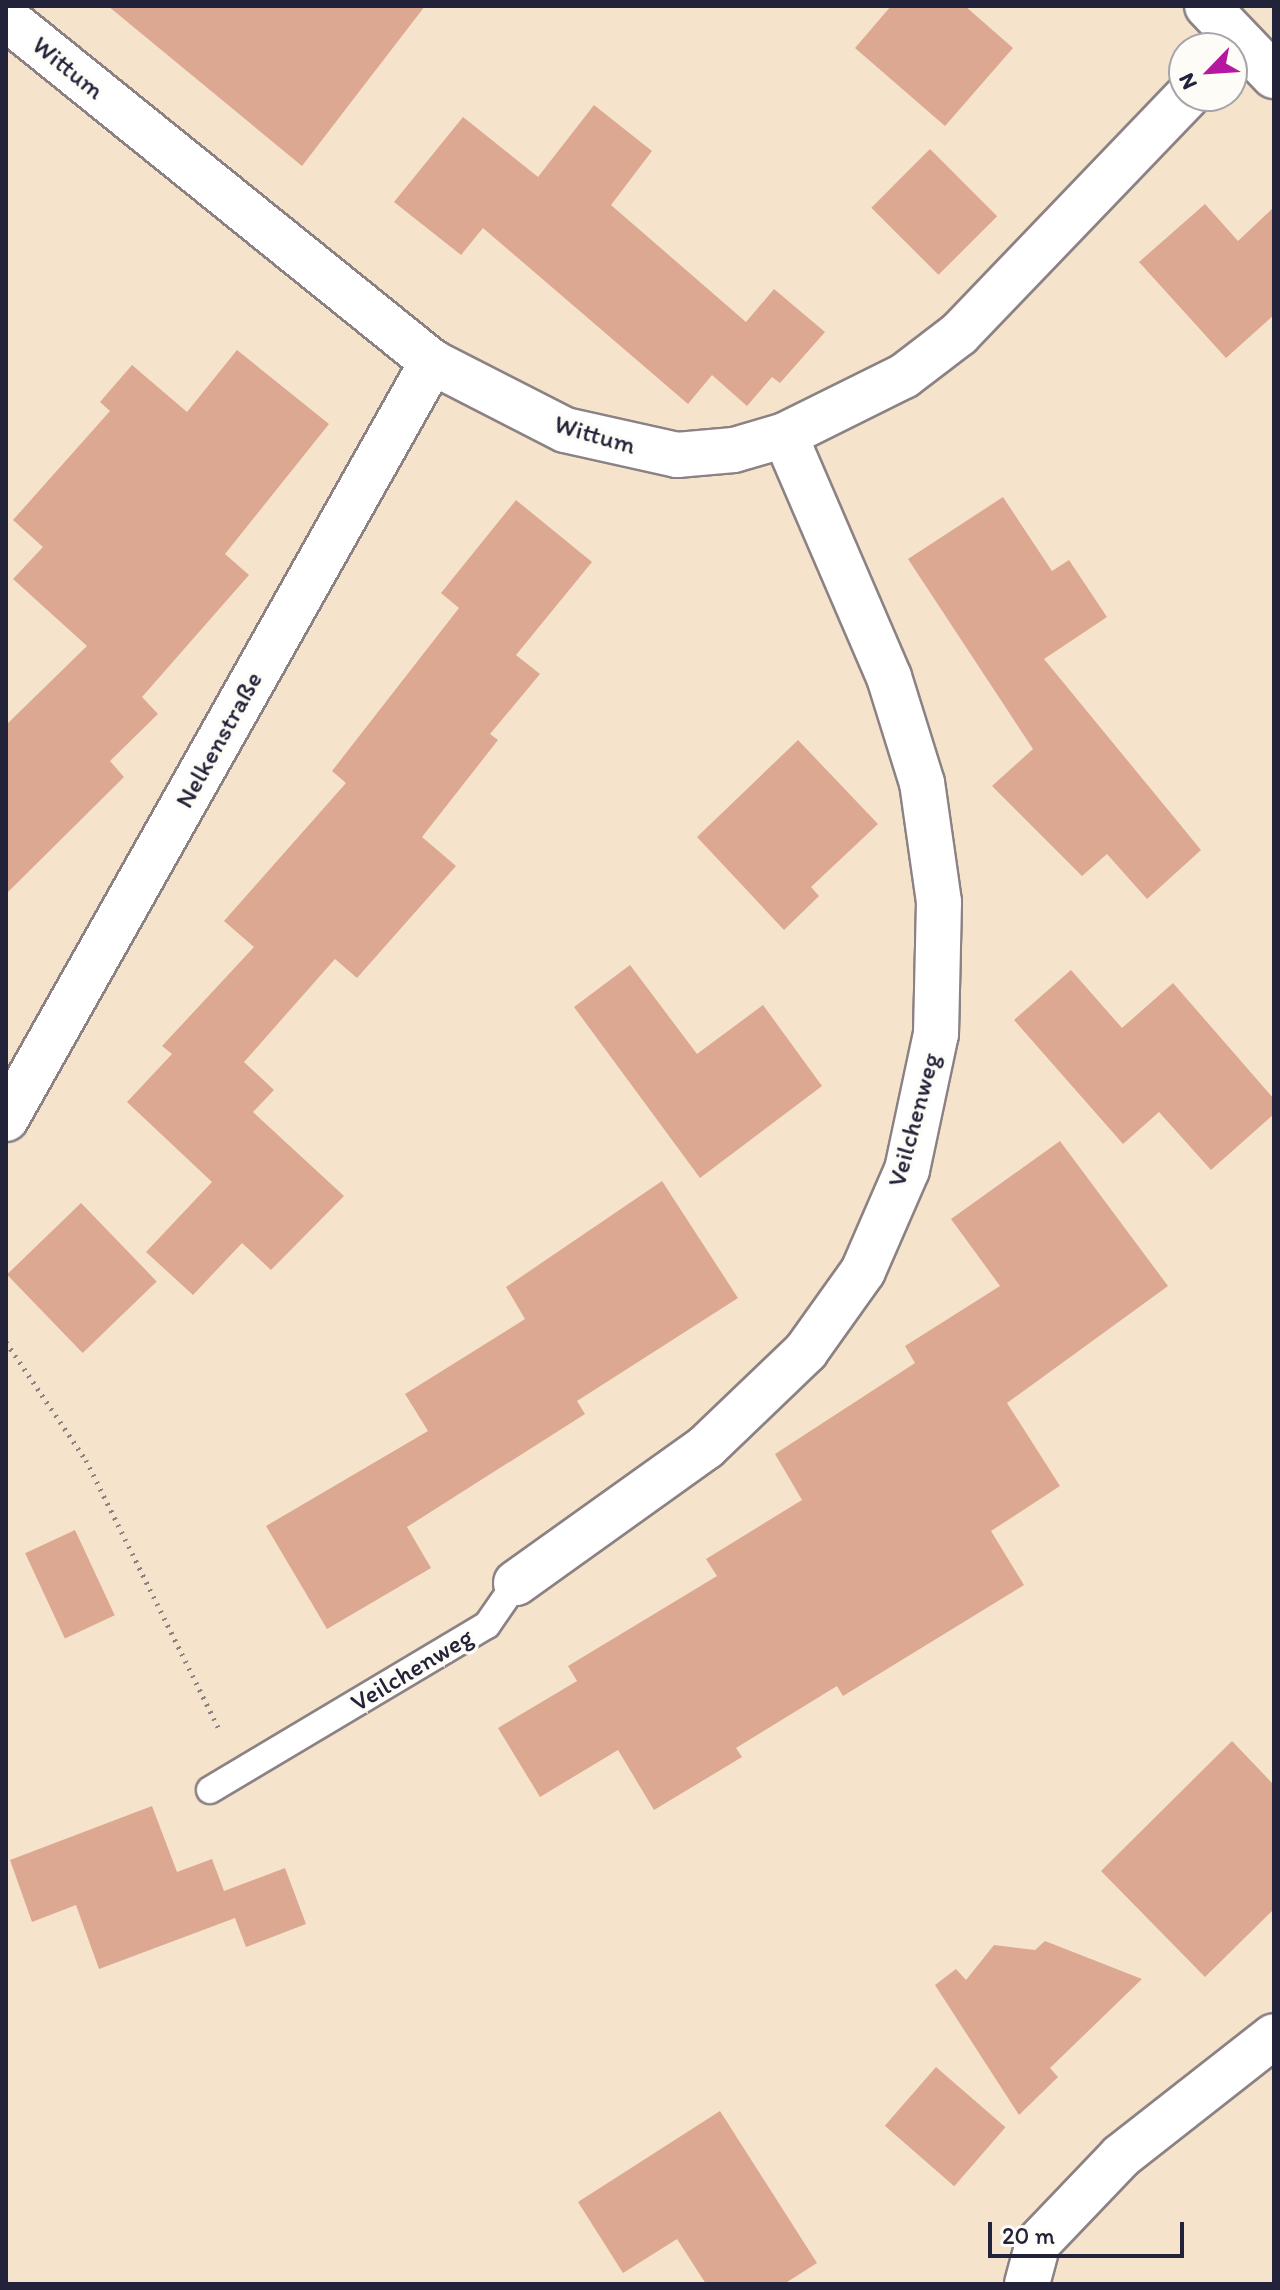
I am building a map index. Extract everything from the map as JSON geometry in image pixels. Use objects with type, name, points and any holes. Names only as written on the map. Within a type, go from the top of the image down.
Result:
[{"type":"street","points":[[1207,6],[1226,32]]},
{"type":"street","name":"Wittum","points":[[6,18],[432,362],[506,404],[615,445],[677,455],[734,450],[785,435],[904,376],[959,334],[1172,112]]},
{"type":"street","points":[[1248,55],[1274,76]]},
{"type":"street","name":"Nelkenstraße","points":[[6,1119],[432,362]]},
{"type":"street","name":"Veilchenweg","points":[[516,1583],[706,1447],[806,1351],[863,1271],[907,1170],[936,1034],[939,902],[922,783],[889,677],[785,435]]},
{"type":"street","points":[[1027,2284],[1038,2243],[1121,2156],[1274,2036]]},
{"type":"lane","name":"Veilchenweg","points":[[210,1790],[487,1625],[516,1583]]},
{"type":"path","points":[[6,1342],[86,1460],[240,1774]]},
{"type":"building","points":[[108,6],[425,6],[302,166]]},
{"type":"building","points":[[891,6],[965,6],[1013,48],[945,126],[855,48]]},
{"type":"building","points":[[594,105],[652,151],[611,205],[746,322],[774,289],[825,332],[780,383],[772,377],[747,406],[712,375],[688,404],[483,228],[461,255],[394,202],[463,117],[538,177]]},
{"type":"building","points":[[930,149],[997,216],[938,275],[871,208]]},
{"type":"building","points":[[1205,204],[1238,241],[1274,207],[1274,315],[1226,358],[1139,262]]},
{"type":"building","points":[[237,350],[329,424],[225,554],[249,575],[142,697],[158,714],[110,761],[124,777],[6,894],[6,725],[87,646],[13,579],[43,547],[13,520],[110,411],[100,402],[132,365],[187,412]]},
{"type":"building","points":[[1003,497],[1052,571],[1069,560],[1107,617],[1044,659],[1201,850],[1147,899],[1107,854],[1082,876],[992,786],[1033,749],[908,559]]},
{"type":"building","points":[[516,500],[592,562],[516,655],[540,674],[490,734],[498,740],[422,837],[456,866],[357,978],[335,959],[244,1062],[274,1090],[253,1112],[344,1196],[271,1270],[242,1243],[193,1295],[146,1252],[212,1182],[127,1102],[172,1054],[162,1046],[254,947],[224,921],[346,783],[332,771],[459,608],[441,593]]},
{"type":"building","points":[[798,740],[878,824],[811,887],[819,896],[784,930],[697,837]]},
{"type":"building","points":[[630,965],[697,1054],[763,1005],[822,1086],[700,1178],[574,1007]]},
{"type":"building","points":[[1071,970],[1122,1028],[1173,983],[1274,1099],[1274,1114],[1211,1170],[1159,1112],[1123,1144],[1014,1020]]},
{"type":"building","points":[[1060,1141],[1168,1286],[1007,1403],[1060,1486],[991,1531],[1024,1585],[843,1696],[837,1686],[736,1748],[742,1757],[654,1810],[618,1750],[540,1797],[498,1728],[577,1681],[568,1666],[717,1576],[706,1559],[802,1500],[775,1454],[915,1363],[905,1346],[1000,1286],[951,1219]]},
{"type":"building","points":[[662,1181],[738,1298],[577,1401],[585,1414],[407,1527],[431,1568],[327,1629],[266,1526],[428,1431],[405,1394],[525,1319],[506,1287]]},
{"type":"building","points":[[81,1203],[157,1281],[83,1353],[7,1275]]},
{"type":"building","points":[[75,1530],[115,1615],[65,1638],[25,1553]]},
{"type":"building","points":[[1232,1741],[1274,1785],[1274,1909],[1205,1977],[1101,1871]]},
{"type":"building","points":[[152,1806],[177,1872],[212,1859],[224,1891],[285,1868],[306,1924],[246,1947],[235,1918],[99,1969],[76,1905],[32,1922],[10,1860]]},
{"type":"building","points":[[1045,1941],[1142,1979],[1050,2068],[1058,2077],[1019,2115],[935,1985],[956,1969],[966,1980],[994,1945],[1035,1950]]},
{"type":"building","points":[[936,2067],[1005,2127],[954,2186],[885,2126]]},
{"type":"building","points":[[720,2111],[817,2263],[784,2284],[706,2284],[677,2239],[623,2273],[578,2202]]}]
